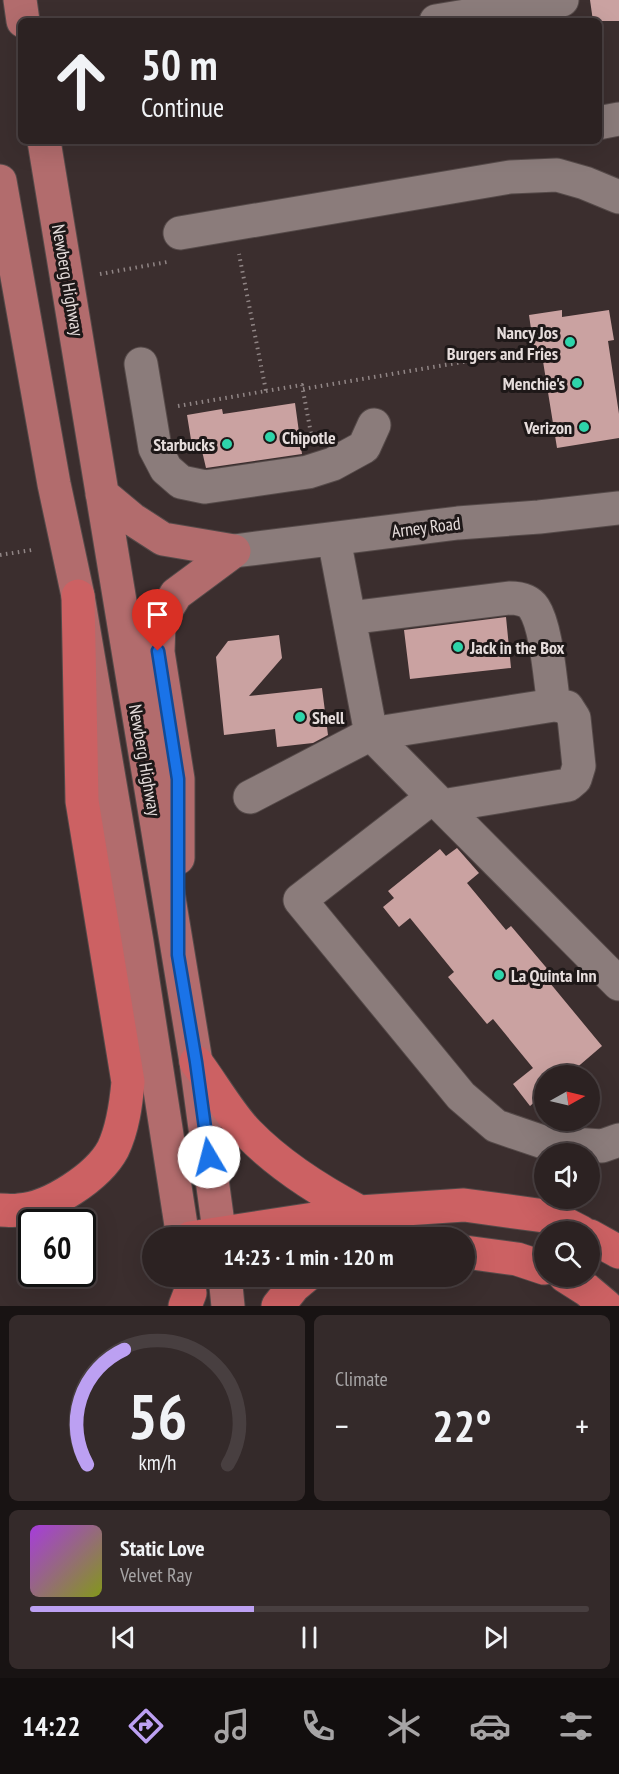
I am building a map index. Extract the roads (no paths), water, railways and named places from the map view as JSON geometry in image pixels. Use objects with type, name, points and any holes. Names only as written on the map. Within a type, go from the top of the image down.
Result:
[{"type":"highway","points":[[0,1210],[20,1210],[48,1202],[68,1192],[87,1178],[113,1149],[126,1110],[128,1082],[82,801],[78,596]]},
{"type":"highway","points":[[196,1062],[247,1132],[302,1178],[332,1198],[360,1212]]},
{"type":"highway","points":[[266,1227],[360,1212],[464,1206],[552,1217],[560,1221]]},
{"type":"highway","points":[[600,1242],[619,1252]]},
{"type":"highway","points":[[475,1253],[517,1259],[534,1265]]},
{"type":"highway","points":[[278,1306],[293,1287]]},
{"type":"highway","points":[[582,1287],[606,1306]]},
{"type":"main road","points":[[20,0],[23,18]]},
{"type":"main road","name":"Newberg Highway","points":[[44,144],[196,1062],[209,1227]]},
{"type":"main road","points":[[0,181],[54,483],[78,596],[137,942],[181,1227]]},
{"type":"main road","points":[[102,494],[132,519],[163,539],[234,550]]},
{"type":"main road","points":[[178,955],[178,779],[158,651],[159,622],[176,594],[234,550]]},
{"type":"main road","points":[[226,1287],[228,1306]]},
{"type":"street","points":[[454,18],[562,0]]},
{"type":"street","points":[[602,122],[619,119]]},
{"type":"street","points":[[175,247],[510,177],[557,175],[585,183],[619,197]]},
{"type":"street","points":[[141,364],[155,448],[166,470],[181,482],[205,486],[308,472],[333,464],[364,447],[374,425]]},
{"type":"street","name":"Arney Road","points":[[234,550],[458,523],[619,508]]},
{"type":"street","points":[[334,539],[371,734],[619,984]]},
{"type":"street","points":[[349,618],[509,598],[520,599],[533,606],[542,625],[554,705]]},
{"type":"street","points":[[250,797],[371,734],[554,705],[567,707],[574,718],[579,766],[575,778],[568,785],[437,801],[300,900],[461,1096],[496,1126],[543,1142],[602,1146],[619,1140]]},
{"type":"place","name":"Nancy Jos Burgers and Fries","points":[[570,342]]},
{"type":"place","name":"Menchie's","points":[[577,383]]},
{"type":"place","name":"Verizon","points":[[584,427]]},
{"type":"place","name":"Chipotle","points":[[270,437]]},
{"type":"place","name":"Starbucks","points":[[227,444]]},
{"type":"place","name":"Jack in the Box","points":[[458,647]]},
{"type":"place","name":"Shell","points":[[300,717]]},
{"type":"place","name":"La Quinta Inn","points":[[499,975]]}]
